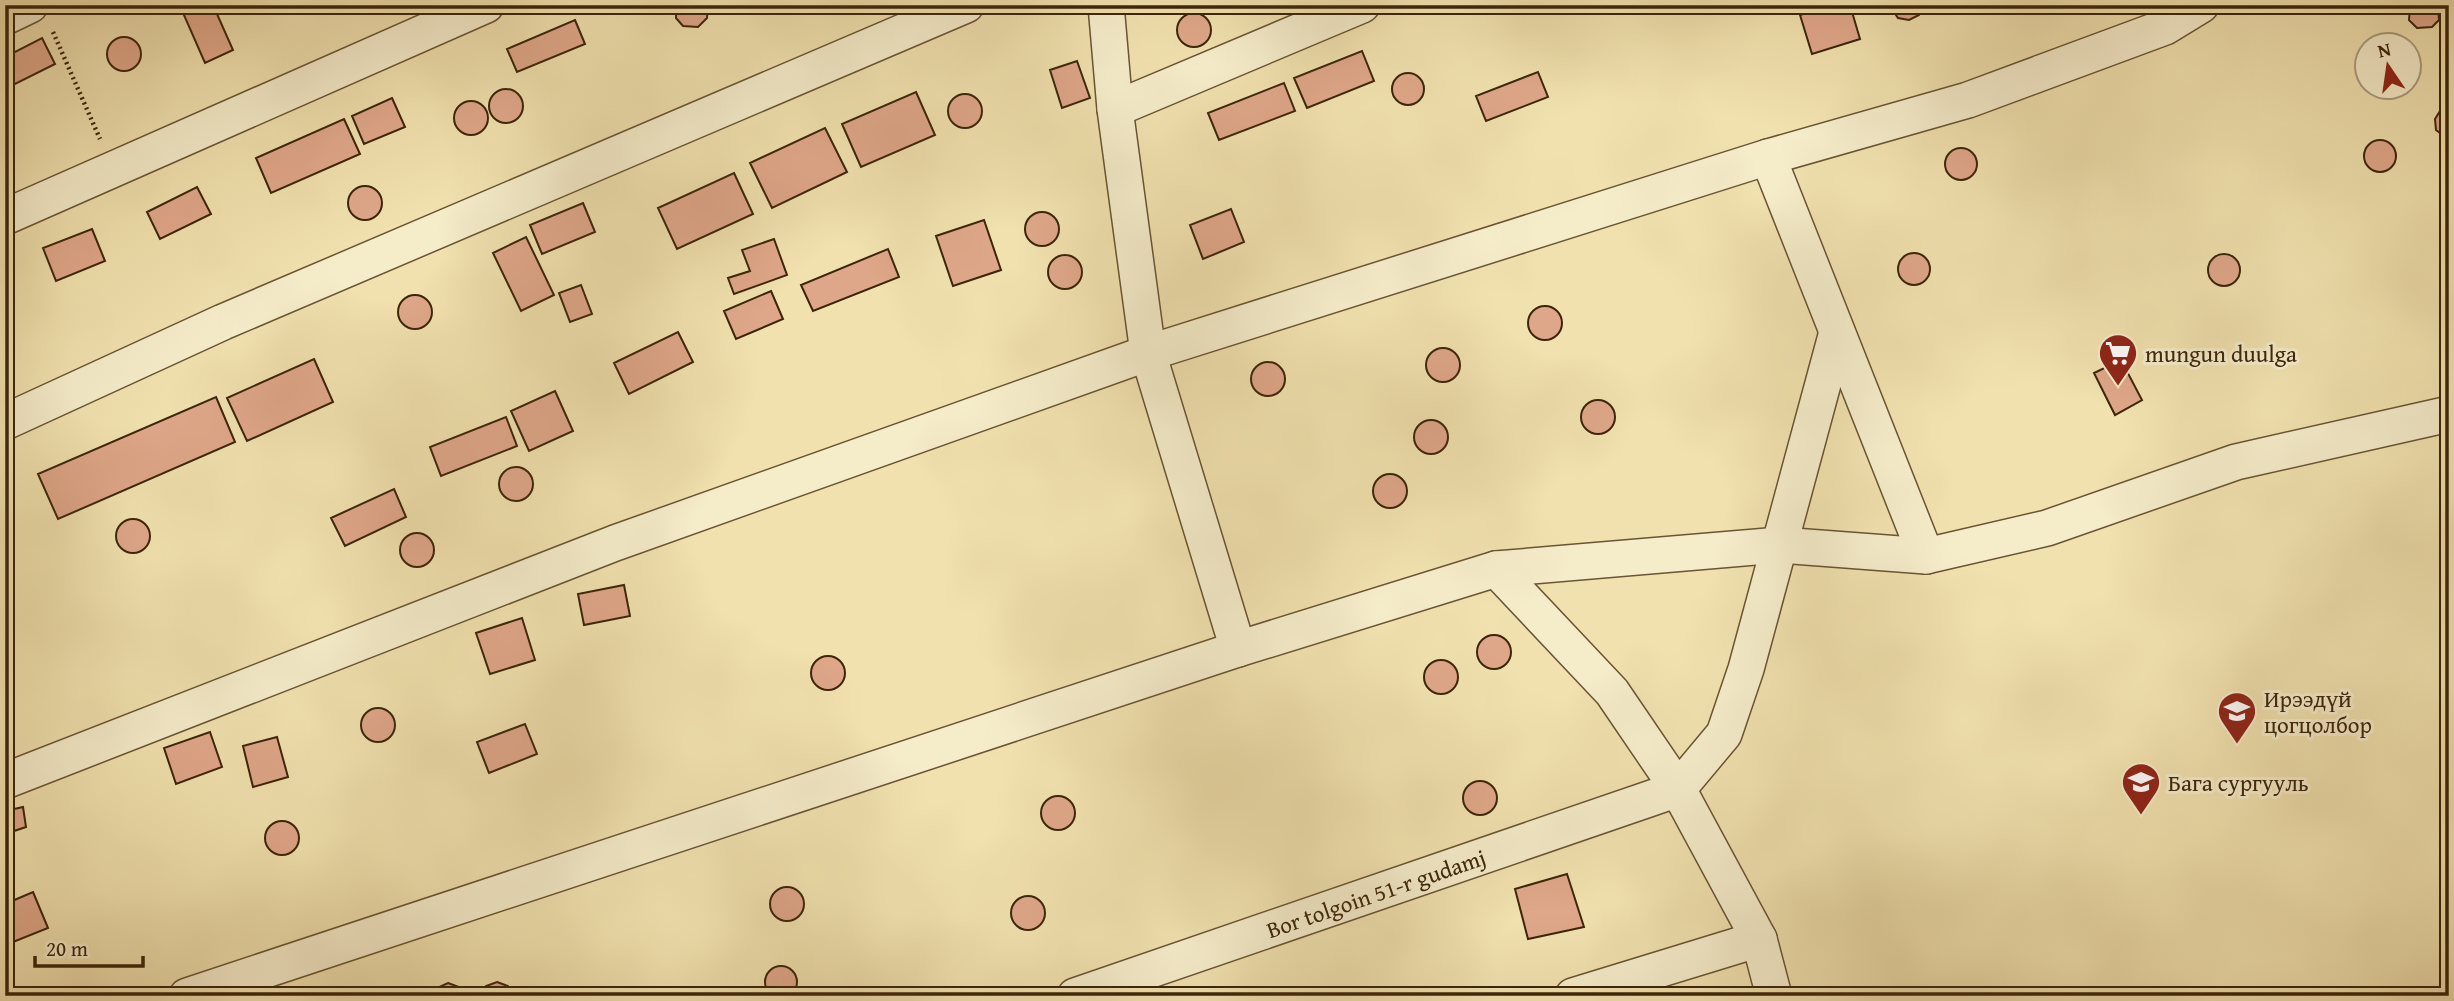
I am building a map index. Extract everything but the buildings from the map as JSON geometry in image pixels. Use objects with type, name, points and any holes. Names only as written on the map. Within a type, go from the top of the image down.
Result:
[{"type":"street","points":[[5,217],[112,167],[486,5]]},
{"type":"street","points":[[5,422],[236,317],[967,5]]},
{"type":"street","points":[[1106,5],[1115,109],[1149,353],[1238,649]]},
{"type":"street","points":[[1115,109],[1362,5]]},
{"type":"street","points":[[5,781],[615,543],[1149,353],[1768,157],[1968,100],[2165,27],[2202,5]]},
{"type":"street","points":[[5,17],[41,18]]},
{"type":"street","points":[[1768,157],[1926,556]]},
{"type":"street","points":[[1678,789],[1724,734],[1746,669],[1838,332]]},
{"type":"street","points":[[187,996],[1238,649],[1496,569],[1780,545],[1926,556],[2047,528],[2236,462],[2449,414]]},
{"type":"street","points":[[1496,569],[1612,692],[1678,789],[1759,939],[1774,996]]},
{"type":"street","name":"Bor tolgoin 51-r gudamj","points":[[1075,996],[1678,789]]},
{"type":"street","points":[[1573,996],[1759,939]]},
{"type":"path","points":[[41,18],[112,167]]},
{"type":"place","name":"mungun duulga","points":[[2118,387]]},
{"type":"place","name":"Ирээдүй цогцолбор","points":[[2237,745]]},
{"type":"place","name":"Бага сургууль","points":[[2141,816]]}]
